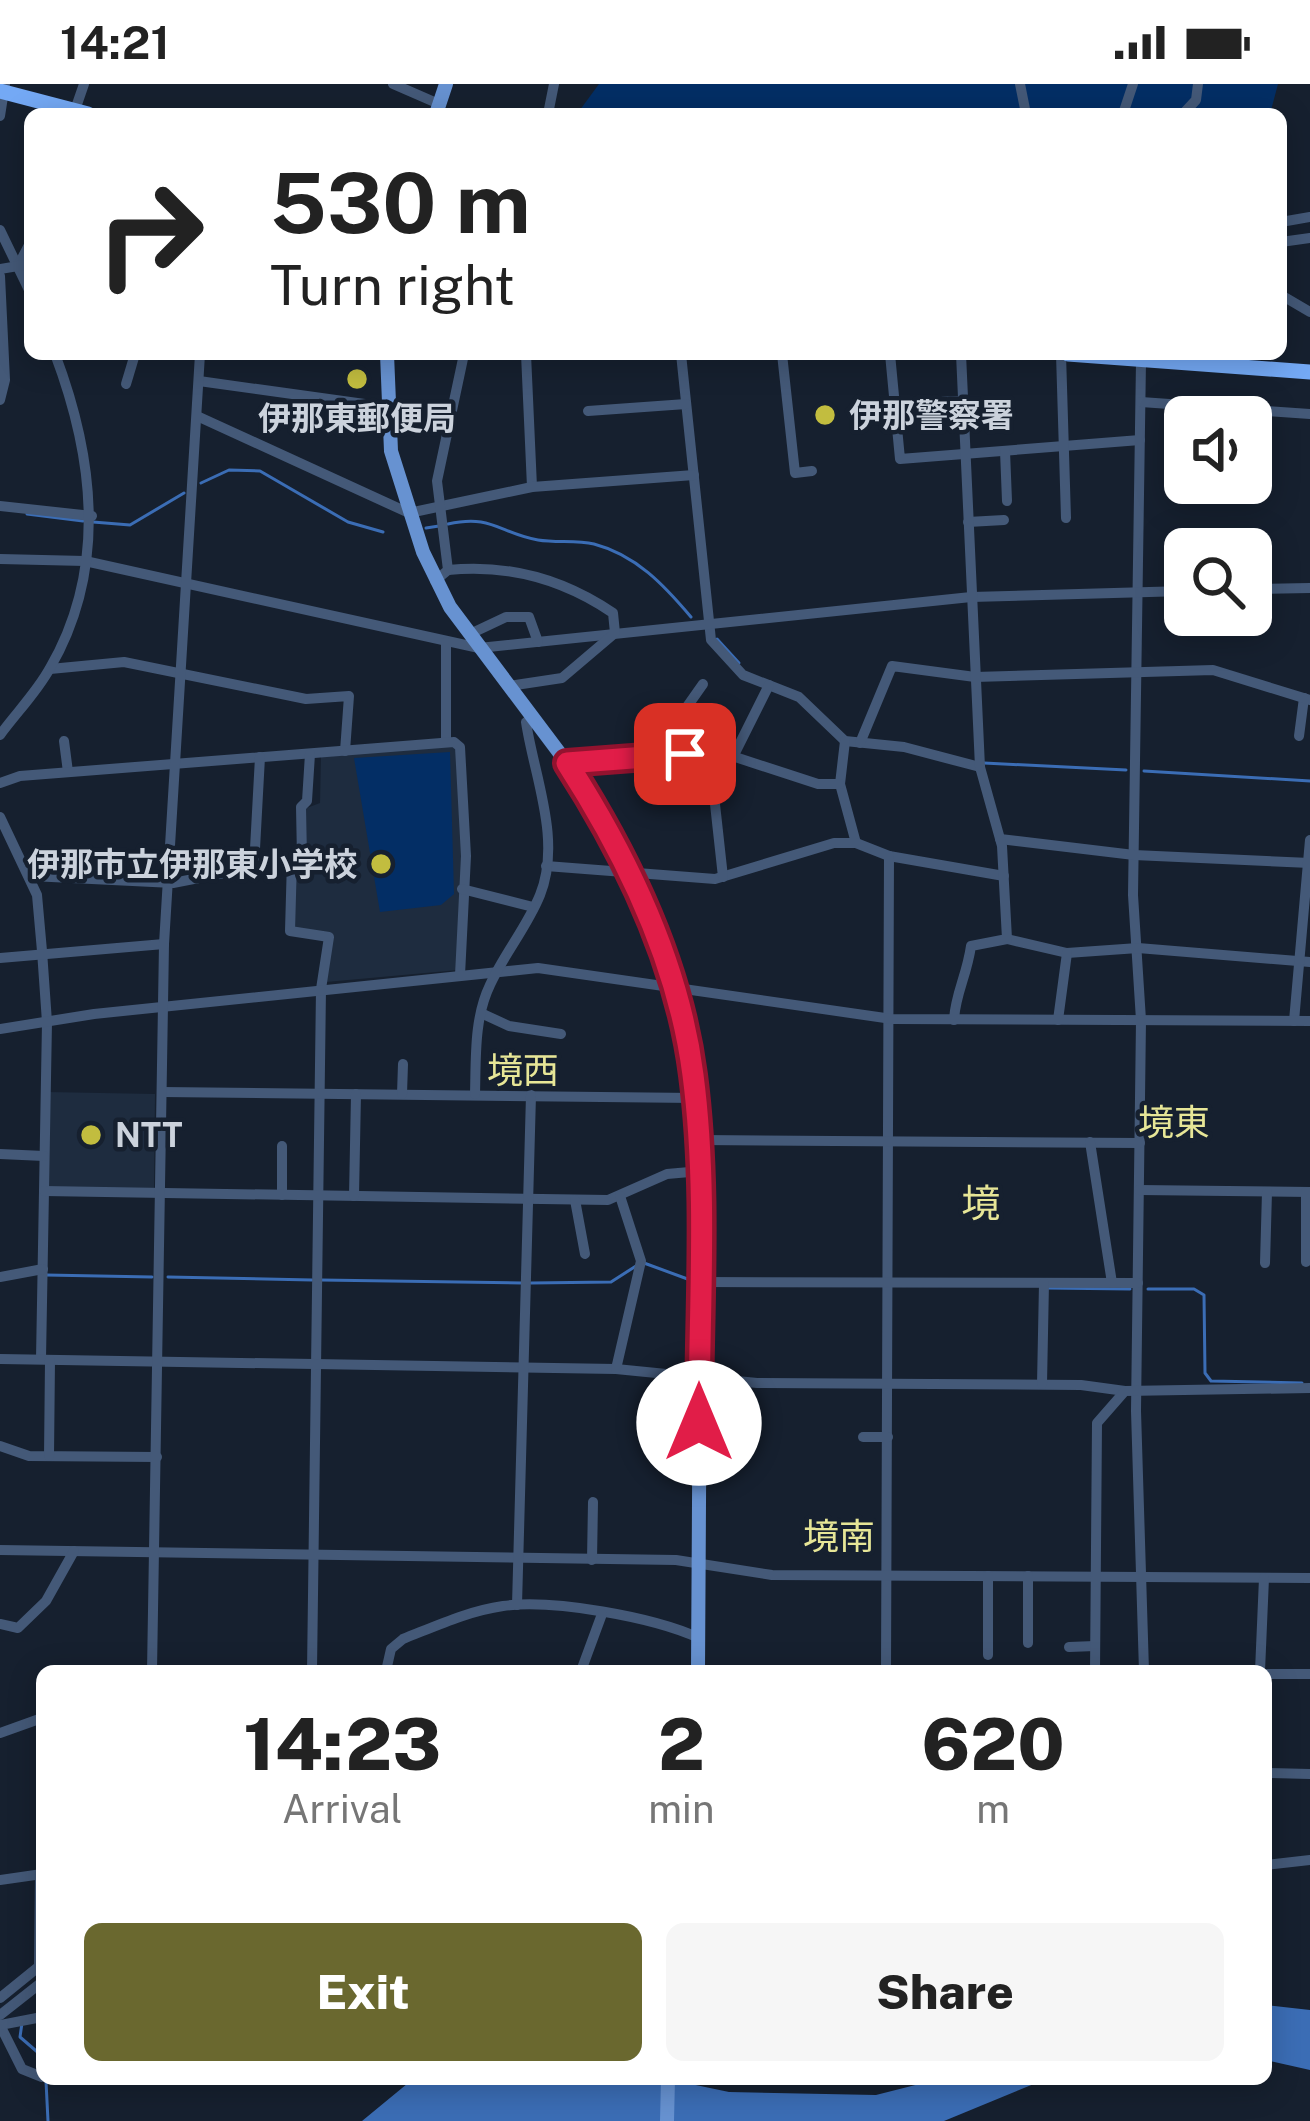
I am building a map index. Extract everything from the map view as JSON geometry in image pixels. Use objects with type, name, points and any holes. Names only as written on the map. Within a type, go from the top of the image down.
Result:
[{"type":"highway","points":[[2,89],[67,108]]},
{"type":"highway","points":[[1131,360],[1310,372]]},
{"type":"main road","points":[[387,360],[391,451],[435,581],[567,763],[628,873],[672,986],[699,1140],[698,1665]]},
{"type":"main road","points":[[667,2121],[668,2085]]},
{"type":"street","points":[[394,84],[436,108]]},
{"type":"street","points":[[0,116],[2,89]]},
{"type":"street","points":[[0,230],[22,263],[0,273],[4,380],[0,400]]},
{"type":"street","points":[[0,735],[50,669],[75,609],[92,516],[83,434],[57,360]]},
{"type":"street","points":[[126,384],[133,360]]},
{"type":"street","points":[[152,1665],[164,944],[200,360]]},
{"type":"street","points":[[448,570],[437,481],[463,360]]},
{"type":"street","points":[[526,360],[532,487]]},
{"type":"street","points":[[682,360],[711,640],[743,675],[799,698],[845,741],[980,763]]},
{"type":"street","points":[[783,360],[795,473],[812,471]]},
{"type":"street","points":[[890,360],[900,459],[1140,440]]},
{"type":"street","points":[[961,360],[980,763],[1000,839],[1006,940]]},
{"type":"street","points":[[1065,360],[1066,518]]},
{"type":"street","points":[[1142,361],[1134,855],[1142,1020],[1138,1283],[1131,1390],[1144,1576],[1144,1665]]},
{"type":"street","points":[[199,381],[386,407]]},
{"type":"street","points":[[893,404],[962,401]]},
{"type":"street","points":[[1141,402],[1310,414]]},
{"type":"street","points":[[588,411],[686,404]]},
{"type":"street","points":[[196,416],[409,513],[532,487],[694,476]]},
{"type":"street","points":[[1005,451],[1007,501]]},
{"type":"street","points":[[0,506],[92,516]]},
{"type":"street","points":[[968,523],[1004,520]]},
{"type":"street","points":[[0,559],[85,561],[446,642],[538,642],[971,597],[1164,591]]},
{"type":"street","points":[[435,581],[448,570],[487,566],[574,586],[613,613],[615,633]]},
{"type":"street","points":[[1272,589],[1310,588]]},
{"type":"street","points":[[475,641],[506,617],[529,617],[538,642]]},
{"type":"street","points":[[509,686],[562,678],[615,633]]},
{"type":"street","points":[[446,642],[446,742]]},
{"type":"street","points":[[50,669],[124,662],[306,699],[349,696],[345,751]]},
{"type":"street","points":[[861,740],[892,666],[975,677],[1213,670],[1307,699],[1300,736]]},
{"type":"street","points":[[685,754],[684,711],[704,683]]},
{"type":"street","points":[[723,878],[714,795],[769,685]]},
{"type":"street","points":[[475,1094],[476,1039],[490,985],[533,907],[546,866],[545,802],[526,722],[533,718]]},
{"type":"street","points":[[64,741],[68,772]]},
{"type":"street","points":[[845,741],[840,784],[856,843]]},
{"type":"street","points":[[0,783],[176,763],[446,742],[460,747],[460,974]]},
{"type":"street","points":[[31,876],[168,883],[302,859],[301,807],[308,802],[310,754]]},
{"type":"street","points":[[567,763],[685,754],[732,756],[818,784],[840,784]]},
{"type":"street","points":[[254,867],[260,757]]},
{"type":"street","points":[[0,817],[6,849],[31,876],[42,950],[47,1022],[43,1273],[49,1456]]},
{"type":"street","points":[[1000,839],[1134,855],[1309,863]]},
{"type":"street","points":[[1294,1021],[1310,840]]},
{"type":"street","points":[[546,866],[723,878],[817,847],[856,843],[889,856],[1004,876]]},
{"type":"street","points":[[886,1665],[889,856]]},
{"type":"street","points":[[292,860],[290,931],[329,937],[321,989],[312,1665]]},
{"type":"street","points":[[462,889],[533,907]]},
{"type":"street","points":[[954,1021],[955,1001],[969,974],[971,946],[1006,940],[1067,953],[1138,947],[1310,962]]},
{"type":"street","points":[[0,958],[42,950],[164,944]]},
{"type":"street","points":[[1058,1020],[1067,953]]},
{"type":"street","points":[[0,1029],[538,968],[892,1019],[1310,1021]]},
{"type":"street","points":[[483,1014],[509,1026],[560,1034]]},
{"type":"street","points":[[402,1094],[403,1064]]},
{"type":"street","points":[[162,1092],[695,1098]]},
{"type":"street","points":[[354,1196],[356,1094]]},
{"type":"street","points":[[518,1605],[531,1095]]},
{"type":"street","points":[[699,1140],[1140,1143]]},
{"type":"street","points":[[1090,1142],[1112,1283]]},
{"type":"street","points":[[282,1146],[282,1195]]},
{"type":"street","points":[[0,1154],[44,1156]]},
{"type":"street","points":[[44,1190],[575,1200],[620,1196],[667,1174],[700,1171]]},
{"type":"street","points":[[1139,1190],[1308,1192],[1306,1262]]},
{"type":"street","points":[[1265,1262],[1267,1192]]},
{"type":"street","points":[[616,1369],[640,1262],[620,1196]]},
{"type":"street","points":[[575,1200],[584,1254]]},
{"type":"street","points":[[0,1277],[43,1273]]},
{"type":"street","points":[[700,1282],[1138,1283]]},
{"type":"street","points":[[1042,1384],[1044,1286]]},
{"type":"street","points":[[0,1359],[616,1369],[888,1384],[1042,1384],[1131,1390],[1310,1388]]},
{"type":"street","points":[[1095,1665],[1097,1423],[1131,1390]]},
{"type":"street","points":[[863,1437],[888,1437]]},
{"type":"street","points":[[0,1446],[29,1456],[157,1457]]},
{"type":"street","points":[[592,1560],[593,1502]]},
{"type":"street","points":[[0,1550],[592,1560],[698,1564],[772,1575],[1310,1578]]},
{"type":"street","points":[[0,1624],[18,1628],[46,1601],[74,1551]]},
{"type":"street","points":[[988,1576],[988,1655]]},
{"type":"street","points":[[1028,1576],[1028,1643]]},
{"type":"street","points":[[1263,1665],[1264,1578]]},
{"type":"street","points":[[387,1665],[391,1649],[404,1640],[463,1615],[518,1605],[681,1628],[699,1638]]},
{"type":"street","points":[[582,1665],[602,1614]]},
{"type":"street","points":[[1070,1647],[1095,1646]]},
{"type":"street","points":[[1272,1672],[1310,1674]]},
{"type":"street","points":[[0,1723],[1,1733],[36,1720]]},
{"type":"street","points":[[1272,1773],[1310,1774]]},
{"type":"street","points":[[1272,1864],[1310,1860]]},
{"type":"street","points":[[0,1880],[36,1875]]},
{"type":"street","points":[[0,1998],[36,1969]]},
{"type":"street","points":[[0,2014],[36,1987]]},
{"type":"street","points":[[36,2018],[0,2025],[22,2069],[36,2075]]},
{"type":"shaded area","points":[[599,84],[1278,84],[1272,108],[581,108]]},
{"type":"shaded area","name":"伊那市立伊那東小学校","points":[[452,745],[458,751],[463,854],[458,970],[326,982],[331,934],[291,929],[294,866],[307,861],[304,809],[320,803],[321,757]]},
{"type":"shaded area","points":[[450,752],[454,894],[441,905],[380,912],[354,758]]},
{"type":"shaded area","points":[[47,1092],[155,1094],[154,1191],[47,1189]]},
{"type":"shaded area","points":[[1272,2006],[1310,2010],[1310,2070],[1272,2061]]},
{"type":"shaded area","points":[[406,2085],[696,2085],[729,2092],[876,2095],[915,2085],[1031,2085],[944,2121],[362,2121]]},
{"type":"waterway","points":[[201,483],[229,470],[260,471],[348,522],[383,532]]},
{"type":"waterway","points":[[93,522],[130,525],[184,493]]},
{"type":"waterway","points":[[27,514],[83,521]]},
{"type":"waterway","points":[[448,524],[475,521],[538,540],[609,549],[648,573],[691,617]]},
{"type":"waterway","points":[[426,528],[439,526]]},
{"type":"waterway","points":[[717,639],[739,663]]},
{"type":"waterway","points":[[984,763],[1126,770]]},
{"type":"waterway","points":[[1144,771],[1310,781]]},
{"type":"waterway","points":[[644,1263],[693,1281]]},
{"type":"waterway","points":[[531,1283],[611,1282],[636,1266]]},
{"type":"waterway","points":[[46,1275],[152,1277]]},
{"type":"waterway","points":[[168,1277],[312,1280]]},
{"type":"waterway","points":[[321,1280],[522,1283]]},
{"type":"waterway","points":[[1047,1288],[1130,1289]]},
{"type":"waterway","points":[[1148,1289],[1194,1289],[1204,1295],[1205,1373],[1211,1381],[1302,1383]]},
{"type":"waterway","points":[[22,2023],[20,2037],[36,2051]]},
{"type":"waterway","points":[[46,2085],[48,2121]]},
{"type":"place","name":"伊那東郵便局","points":[[357,379]]},
{"type":"place","name":"伊那警察署","points":[[825,415]]},
{"type":"place","name":"伊那市立伊那東小学校","points":[[381,864]]},
{"type":"place","name":"NTT","points":[[91,1135]]},
{"type":"district","name":"境西","points":[[523,1070]]},
{"type":"district","name":"境東","points":[[1174,1122]]},
{"type":"district","name":"境","points":[[981,1203]]},
{"type":"district","name":"境南","points":[[839,1536]]},
{"type":"route","points":[[685,754],[567,763],[628,873],[659,947],[686,1034],[699,1140],[699,1423]]}]
